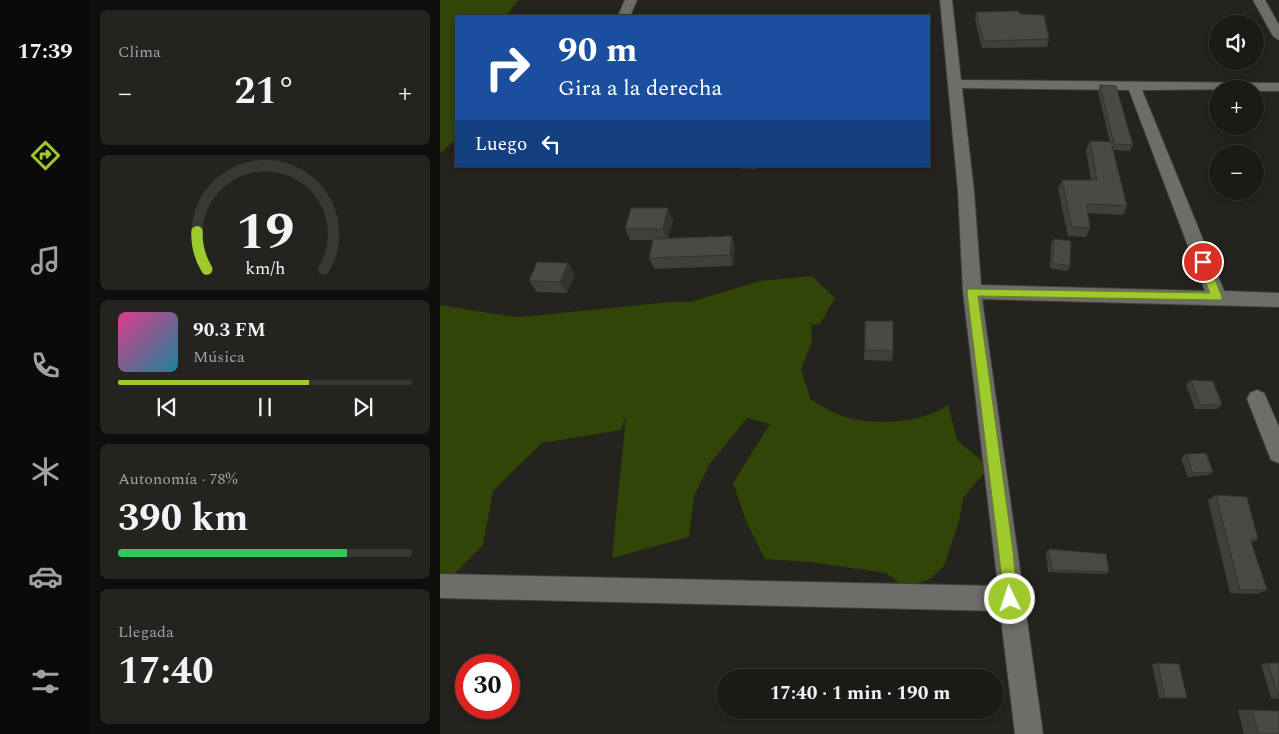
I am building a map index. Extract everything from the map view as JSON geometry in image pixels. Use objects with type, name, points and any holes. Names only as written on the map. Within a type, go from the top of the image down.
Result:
[{"type":"street","points":[[624,15],[632,0]]},
{"type":"street","points":[[946,0],[966,191],[972,292],[1006,551],[1010,599],[1029,734]]},
{"type":"street","points":[[1259,0],[1279,36]]},
{"type":"street","points":[[954,84],[1279,88]]},
{"type":"street","points":[[1134,86],[1217,297]]},
{"type":"street","points":[[972,292],[1279,300]]},
{"type":"street","points":[[1257,399],[1279,453]]},
{"type":"street","points":[[440,586],[1010,599]]},
{"type":"green space","points":[[440,0],[519,0],[506,15],[455,15],[455,91],[453,93],[455,96],[455,141],[440,153]]},
{"type":"green space","points":[[812,276],[835,298],[820,324],[811,325],[812,341],[801,370],[811,400],[842,416],[858,420],[884,422],[926,416],[948,405],[957,440],[989,467],[963,498],[959,521],[944,566],[930,579],[906,588],[886,573],[811,562],[765,559],[746,521],[733,483],[770,424],[747,418],[709,465],[694,496],[689,537],[612,558],[626,416],[621,430],[542,443],[493,491],[483,545],[449,579],[440,574],[440,305],[515,317],[531,316],[669,302],[690,302],[760,281]]},
{"type":"building","points":[[1019,11],[1020,14],[1044,15],[1049,39],[984,41],[976,12]]},
{"type":"building","points":[[1100,85],[1116,86],[1133,145],[1114,144]]},
{"type":"building","points":[[1090,141],[1111,142],[1127,206],[1087,204],[1090,228],[1072,227],[1062,180],[1097,180]]},
{"type":"building","points":[[631,208],[668,208],[663,229],[625,229]]},
{"type":"building","points":[[732,236],[730,255],[649,258],[653,239]]},
{"type":"building","points":[[1054,239],[1071,241],[1070,266],[1052,263]]},
{"type":"building","points":[[537,262],[568,263],[560,282],[529,281]]},
{"type":"building","points":[[865,321],[893,321],[893,351],[865,350]]},
{"type":"building","points":[[1191,380],[1213,381],[1222,405],[1200,405]]},
{"type":"building","points":[[1206,453],[1213,472],[1193,473],[1186,454]]},
{"type":"building","points":[[1216,495],[1247,497],[1258,539],[1250,539],[1267,590],[1240,590]]},
{"type":"building","points":[[1049,549],[1106,554],[1109,572],[1052,570]]},
{"type":"building","points":[[1158,663],[1179,664],[1187,698],[1165,698]]},
{"type":"building","points":[[1268,663],[1279,663],[1279,698]]},
{"type":"building","points":[[1252,710],[1279,711],[1279,734],[1259,734]]},
{"type":"route","points":[[1010,599],[1006,551],[972,292],[1217,297],[1203,262]]}]
